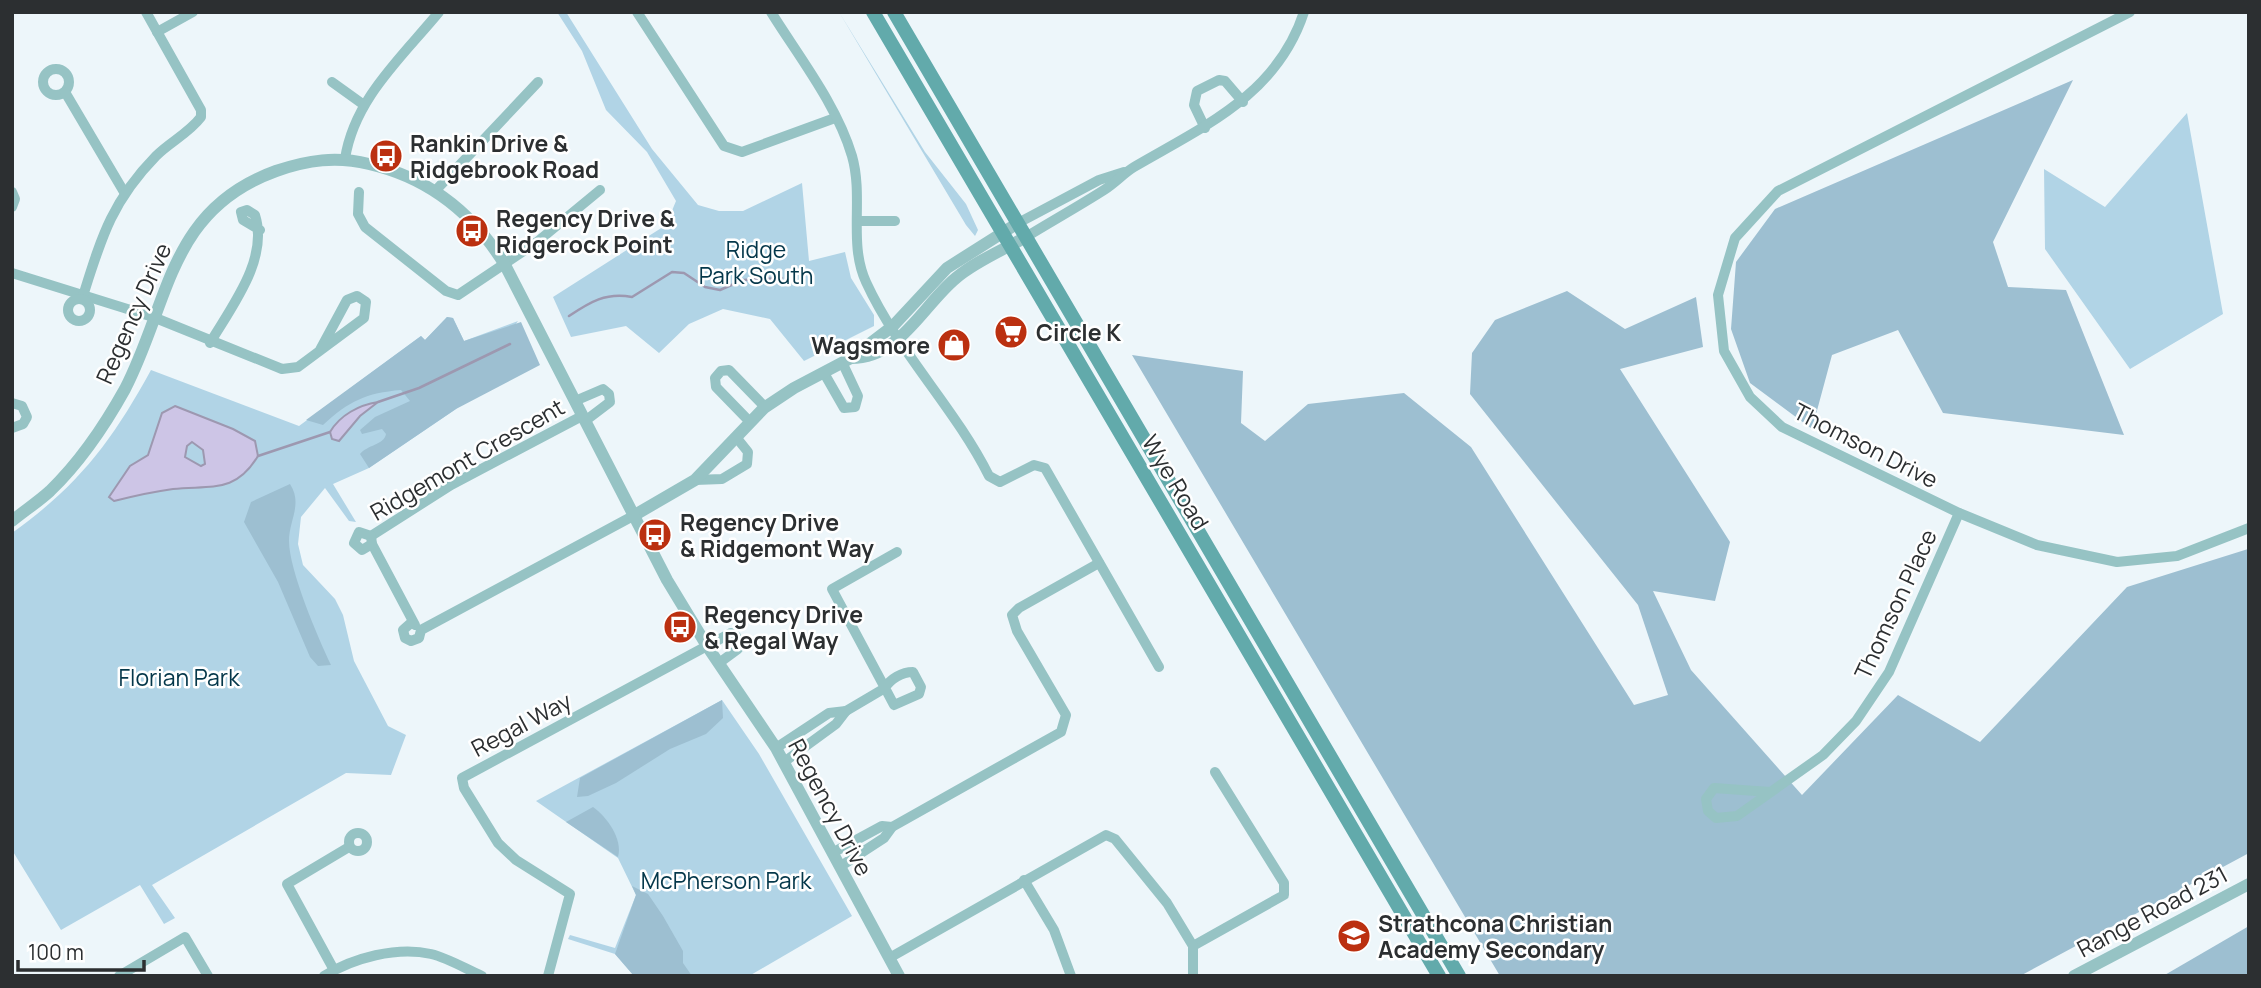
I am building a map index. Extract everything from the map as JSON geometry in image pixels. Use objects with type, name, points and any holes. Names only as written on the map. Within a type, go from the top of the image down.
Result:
[{"type":"main road","name":"Wye Road","points":[[873,12],[1439,976]]},
{"type":"main road","name":"Wye Road","points":[[894,12],[1459,976]]},
{"type":"street","points":[[82,297],[106,226],[124,192],[158,154],[201,117],[201,110],[146,12]]},
{"type":"street","points":[[157,32],[193,12]]},
{"type":"street","points":[[345,159],[352,128],[364,105],[439,12]]},
{"type":"street","points":[[636,12],[724,146],[732,151],[742,152],[835,118]]},
{"type":"street","points":[[771,12],[835,118],[852,157],[859,193],[857,251],[863,274],[896,332],[989,476],[1000,482],[1034,465],[1045,468],[1159,667]]},
{"type":"street","points":[[421,630],[695,480],[765,407],[794,388],[847,361],[875,353],[957,277],[1106,189],[1131,169],[1205,128],[1243,102],[1275,69],[1304,12]]},
{"type":"street","name":"Thomson Drive","points":[[2130,12],[1778,191],[1735,239],[1718,295],[1724,351],[1750,397],[1782,427],[1959,513],[2037,545],[2117,562],[2177,556],[2249,528]]},
{"type":"street","points":[[1205,128],[1194,105],[1197,91],[1219,80],[1225,81],[1243,102]]},
{"type":"street","points":[[332,82],[364,105]]},
{"type":"street","points":[[437,189],[538,82]]},
{"type":"street","points":[[65,92],[124,192]]},
{"type":"street","name":"Regency Drive","points":[[12,521],[50,491],[93,441],[126,387],[179,254],[197,225],[221,202],[247,184],[313,160],[345,159],[384,167],[437,189],[484,232],[505,265],[632,516],[707,646],[776,748],[899,976]]},
{"type":"street","points":[[896,332],[947,268],[1018,223],[1099,180],[1131,169]]},
{"type":"street","points":[[359,192],[358,214],[365,228],[446,291],[458,295],[505,265],[600,190]]},
{"type":"street","points":[[12,192],[15,200],[12,207]]},
{"type":"street","points":[[859,221],[895,221]]},
{"type":"street","points":[[210,343],[259,251],[260,230]]},
{"type":"street","points":[[12,273],[153,317],[210,343],[282,369],[298,367],[364,318],[366,302],[357,296],[347,300],[320,350]]},
{"type":"street","points":[[824,373],[844,408],[855,407],[858,396],[847,361]]},
{"type":"street","points":[[750,422],[716,387],[715,378],[721,371],[729,370],[765,407]]},
{"type":"street","points":[[575,401],[603,389],[609,394],[610,402],[603,410],[584,418]]},
{"type":"street","points":[[12,403],[22,406],[27,417],[23,424],[12,428]]},
{"type":"street","name":"Ridgemont Crescent","points":[[412,622],[403,630],[405,638],[416,640],[421,630],[412,622],[371,540],[451,485],[584,418]]},
{"type":"street","points":[[695,480],[722,480],[747,464],[748,452],[736,437]]},
{"type":"street","name":"Thomson Place","points":[[1770,792],[1714,788],[1706,799],[1708,811],[1717,818],[1737,816],[1823,755],[1856,721],[1889,672],[1959,513]]},
{"type":"street","points":[[784,762],[836,724],[846,711],[885,688],[832,589],[898,552]]},
{"type":"street","points":[[841,866],[884,838],[892,827],[1061,732],[1066,715],[1017,631],[1012,615],[1019,608],[1099,563]]},
{"type":"street","points":[[707,646],[728,634],[736,636],[738,649],[719,663]]},
{"type":"street","name":"Regal Way","points":[[548,976],[570,894],[516,860],[498,843],[464,788],[462,778],[707,646]]},
{"type":"street","points":[[776,748],[829,713],[846,711]]},
{"type":"street","points":[[1193,946],[1284,895],[1284,883],[1215,772]]},
{"type":"street","points":[[834,852],[882,826],[892,827]]},
{"type":"street","points":[[891,957],[1102,836],[1111,835],[1160,894],[1193,946],[1193,976]]},
{"type":"street","points":[[334,970],[286,884],[349,847]]},
{"type":"street","points":[[1024,880],[1054,930],[1071,976]]},
{"type":"street","name":"Range Road 231","points":[[2074,976],[2249,884]]},
{"type":"street","points":[[119,976],[185,937],[208,976]]},
{"type":"street","points":[[324,976],[334,970],[390,953],[431,954],[482,976]]},
{"type":"green space","name":"Ridge Park South","points":[[557,12],[566,12],[652,149],[698,205],[719,211],[743,211],[802,183],[809,261],[845,252],[851,278],[874,315],[874,326],[804,361],[770,319],[723,309],[689,324],[659,353],[626,326],[571,337],[553,297],[666,225],[676,201],[647,152],[606,110],[582,51]]},
{"type":"green space","points":[[839,12],[925,152],[966,204],[978,230],[975,236],[966,225]]},
{"type":"green space","points":[[2187,113],[2223,314],[2130,369],[2045,249],[2044,169],[2105,207]]},
{"type":"green space","name":"Florian Park","points":[[447,317],[453,318],[464,341],[518,321],[456,409],[369,468],[333,484],[356,522],[349,521],[325,488],[301,517],[298,544],[303,565],[335,599],[343,615],[354,661],[388,726],[406,735],[391,775],[346,773],[152,885],[175,918],[164,924],[140,885],[61,930],[12,850],[12,533],[56,497],[92,460],[122,419],[151,370],[299,426],[421,336],[425,340]]},
{"type":"green space","name":"McPherson Park","points":[[722,700],[759,754],[852,916],[749,976],[634,976],[615,954],[568,939],[570,935],[615,948],[636,895],[618,858],[536,801]]},
{"type":"shaded area","points":[[2073,80],[1993,242],[2008,287],[2066,290],[2124,435],[1943,413],[1898,330],[1832,355],[1812,429],[1750,383],[1731,329],[1736,262],[1775,209]]},
{"type":"shaded area","points":[[1567,291],[1625,329],[1696,297],[1703,347],[1620,369],[1730,542],[1715,601],[1653,591],[1691,670],[1802,795],[1898,695],[1980,742],[2127,587],[2248,549],[2249,853],[2020,976],[1500,976],[1132,355],[1243,371],[1241,423],[1265,441],[1308,404],[1404,393],[1471,447],[1634,705],[1668,695],[1638,605],[1470,394],[1472,353],[1495,320]]},
{"type":"shaded area","points":[[447,317],[453,318],[464,341],[521,322],[540,365],[456,409],[369,468],[360,454],[385,438],[386,434],[382,429],[362,434],[360,430],[375,417],[410,401],[401,390],[378,393],[359,400],[323,425],[306,420],[421,336],[425,340]]},
{"type":"shaded area","points":[[378,402],[360,416],[339,441],[332,439],[330,432],[345,416],[357,408]]},
{"type":"shaded area","points":[[175,406],[233,429],[255,441],[258,456],[240,477],[231,482],[211,487],[173,489],[114,501],[109,497],[130,466],[148,455],[162,413]],"holes":[[[192,442],[203,450],[205,464],[201,466],[185,457],[187,446]]]},
{"type":"shaded area","points":[[290,484],[294,491],[295,505],[289,541],[290,554],[305,604],[331,665],[318,666],[310,657],[278,582],[244,522],[251,502]]},
{"type":"shaded area","points":[[722,700],[723,718],[706,734],[670,749],[616,783],[588,796],[577,797],[580,778]]},
{"type":"shaded area","points":[[593,807],[613,829],[618,843],[618,857],[566,822]]},
{"type":"shaded area","points":[[632,886],[648,894],[663,916],[683,951],[683,963],[692,976],[634,976],[615,954],[636,895]]},
{"type":"shaded area","points":[[2249,926],[2249,976],[2163,976]]},
{"type":"waterway","points":[[569,316],[599,299],[632,297],[672,272],[684,273],[705,287],[720,290],[743,280],[782,278]]},
{"type":"waterway","points":[[378,402],[419,388],[510,344]]},
{"type":"waterway","points":[[258,456],[330,432]]},
{"type":"place","name":"Rankin Drive & Ridgebrook Road","points":[[386,156]]},
{"type":"place","name":"Regency Drive & Ridgerock Point","points":[[472,231]]},
{"type":"place","name":"Circle K","points":[[1011,332]]},
{"type":"place","name":"Wagsmore","points":[[954,345]]},
{"type":"place","name":"Regency Drive & Ridgemont Way","points":[[655,535]]},
{"type":"place","name":"Regency Drive & Regal Way","points":[[680,627]]},
{"type":"place","name":"Strathcona Christian Academy Secondary","points":[[1354,936]]}]
